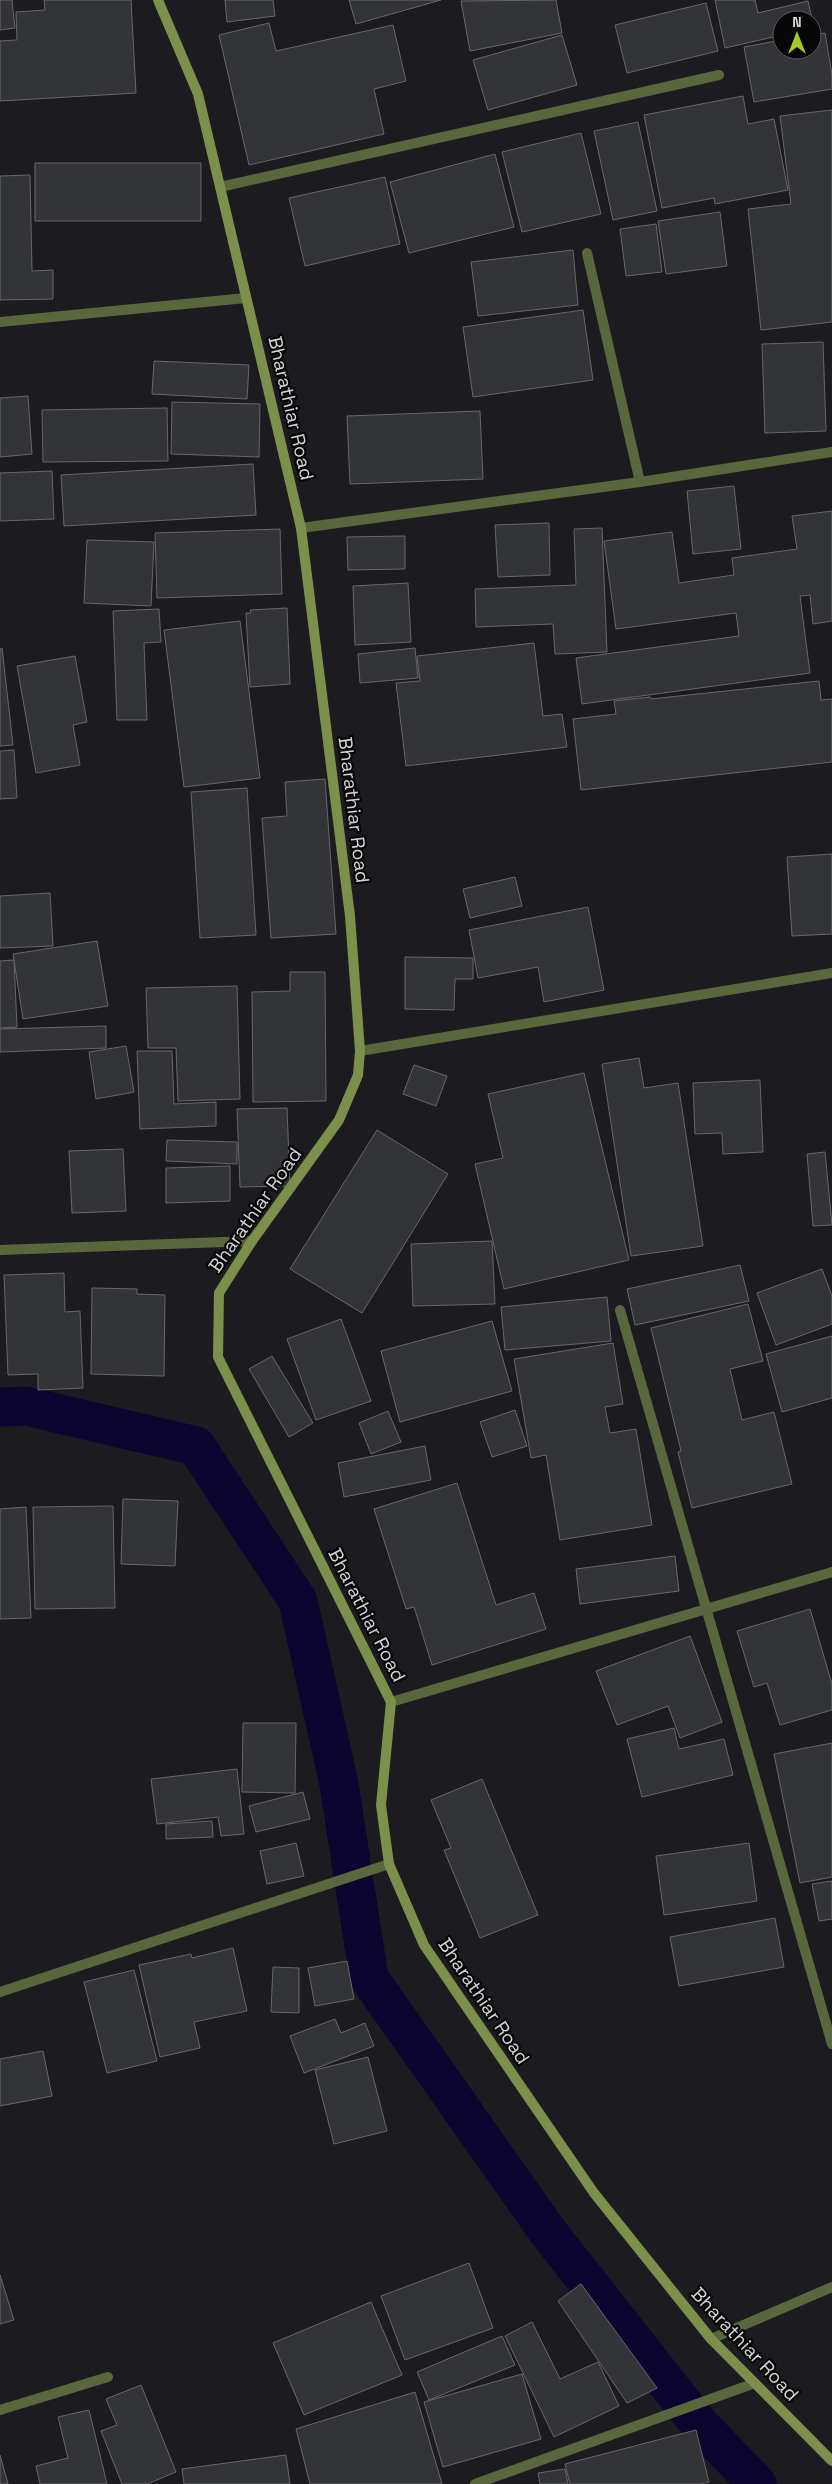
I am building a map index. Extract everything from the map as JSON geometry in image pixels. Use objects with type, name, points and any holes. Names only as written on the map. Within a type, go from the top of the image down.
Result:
[{"type":"main road","name":"Bharathiar Road","points":[[158,0],[198,94],[301,528],[350,916],[360,1051],[358,1075],[339,1120],[252,1241],[219,1293],[218,1357],[391,1702],[381,1805],[388,1864],[424,1945],[594,2193],[711,2339],[832,2461]]},
{"type":"street","points":[[220,187],[719,75]]},
{"type":"street","points":[[587,254],[640,482]]},
{"type":"street","points":[[0,322],[246,298]]},
{"type":"street","points":[[301,528],[640,482],[832,452]]},
{"type":"street","points":[[360,1051],[832,973]]},
{"type":"street","points":[[0,1250],[252,1241]]},
{"type":"street","points":[[620,1310],[705,1610],[832,2044]]},
{"type":"street","points":[[391,1702],[832,1572]]},
{"type":"street","points":[[0,1992],[388,1864]]},
{"type":"street","points":[[711,2339],[832,2287]]},
{"type":"street","points":[[0,2410],[108,2377]]},
{"type":"street","points":[[475,2484],[656,2421],[754,2384]]},
{"type":"building","points":[[0,0],[12,0],[15,28],[0,30]]},
{"type":"building","points":[[44,0],[131,0],[136,93],[0,101],[0,41],[17,40],[16,12],[45,10]]},
{"type":"building","points":[[225,0],[273,0],[275,16],[227,22]]},
{"type":"building","points":[[349,0],[441,0],[356,24]]},
{"type":"building","points":[[556,0],[562,33],[470,51],[461,1]]},
{"type":"building","points":[[715,0],[755,0],[758,13],[808,1],[810,10],[772,10],[772,37],[725,48]]},
{"type":"building","points":[[706,3],[718,51],[627,73],[615,25]]},
{"type":"building","points":[[269,23],[276,51],[393,25],[406,81],[374,89],[384,134],[249,165],[219,35]]},
{"type":"building","points":[[822,33],[825,33],[832,75],[832,89],[754,102],[744,47],[772,42],[772,60],[822,60]]},
{"type":"building","points":[[562,35],[577,85],[488,110],[473,60]]},
{"type":"building","points":[[743,96],[748,124],[774,119],[788,190],[715,204],[714,198],[662,208],[644,115]]},
{"type":"building","points":[[832,110],[832,322],[761,330],[748,209],[791,204],[780,116]]},
{"type":"building","points":[[638,122],[657,211],[613,220],[594,131]]},
{"type":"building","points":[[581,133],[601,214],[522,232],[502,152]]},
{"type":"building","points":[[495,154],[514,227],[409,253],[390,182]]},
{"type":"building","points":[[35,163],[201,163],[201,221],[35,221]]},
{"type":"building","points":[[30,175],[32,271],[53,270],[53,299],[0,300],[0,176]]},
{"type":"building","points":[[385,177],[400,244],[305,266],[289,198]]},
{"type":"building","points":[[720,212],[727,266],[666,274],[658,221]]},
{"type":"building","points":[[656,224],[662,272],[626,276],[620,229]]},
{"type":"building","points":[[573,250],[578,305],[478,316],[471,262]]},
{"type":"building","points":[[583,310],[593,380],[473,397],[463,327]]},
{"type":"building","points":[[823,342],[826,431],[765,433],[762,344]]},
{"type":"building","points":[[154,361],[249,365],[247,399],[152,394]]},
{"type":"building","points":[[28,396],[32,454],[0,457],[0,398]]},
{"type":"building","points":[[172,402],[260,404],[259,457],[171,454]]},
{"type":"building","points":[[167,408],[168,461],[43,462],[42,410]]},
{"type":"building","points":[[480,411],[483,479],[350,484],[347,416]]},
{"type":"building","points":[[253,464],[256,515],[64,526],[61,475]]},
{"type":"building","points":[[52,471],[54,519],[0,521],[0,473]]},
{"type":"building","points":[[734,486],[741,549],[693,554],[687,491]]},
{"type":"building","points":[[832,511],[832,621],[813,624],[810,595],[800,596],[810,673],[582,704],[576,658],[739,636],[736,613],[616,629],[604,541],[672,532],[679,583],[734,575],[732,558],[797,549],[792,516]]},
{"type":"building","points":[[549,523],[550,575],[498,577],[495,525]]},
{"type":"building","points":[[602,528],[607,652],[555,654],[553,624],[476,627],[475,589],[576,585],[574,529]]},
{"type":"building","points":[[280,529],[282,594],[157,598],[155,533]]},
{"type":"building","points":[[405,536],[405,569],[348,570],[347,537]]},
{"type":"building","points":[[87,540],[154,542],[151,606],[84,603]]},
{"type":"building","points":[[408,583],[411,642],[355,645],[353,586]]},
{"type":"building","points":[[287,608],[290,684],[250,687],[246,613],[251,613],[250,610]]},
{"type":"building","points":[[159,609],[161,642],[144,643],[147,720],[117,720],[113,611]]},
{"type":"building","points":[[240,621],[260,778],[184,787],[164,630]]},
{"type":"building","points":[[534,643],[543,716],[562,714],[567,747],[406,766],[396,683],[420,681],[417,656]]},
{"type":"building","points":[[2,648],[13,745],[0,746],[0,649]]},
{"type":"building","points":[[415,648],[418,678],[360,683],[358,654]]},
{"type":"building","points":[[75,656],[87,722],[73,725],[80,765],[36,773],[17,666]]},
{"type":"building","points":[[819,681],[821,700],[832,699],[832,762],[581,790],[573,719],[616,714],[614,701],[650,697],[651,699]]},
{"type":"building","points":[[14,750],[17,798],[0,799],[0,751]]},
{"type":"building","points":[[325,779],[336,934],[271,938],[262,818],[287,816],[285,782]]},
{"type":"building","points":[[247,788],[256,935],[200,938],[191,792]]},
{"type":"building","points":[[832,854],[832,934],[792,936],[787,857]]},
{"type":"building","points":[[515,877],[522,906],[470,918],[463,889]]},
{"type":"building","points":[[50,893],[53,946],[0,948],[0,896]]},
{"type":"building","points":[[588,907],[604,990],[544,1002],[538,967],[478,978],[469,930]]},
{"type":"building","points":[[97,941],[108,1006],[23,1019],[13,954]]},
{"type":"building","points":[[405,957],[473,958],[473,979],[455,979],[454,1010],[405,1009]]},
{"type":"building","points":[[14,960],[17,1027],[0,1028],[0,961]]},
{"type":"building","points":[[290,972],[325,972],[326,1101],[253,1102],[252,992],[290,991]]},
{"type":"building","points":[[237,986],[240,1099],[178,1101],[176,1048],[148,1048],[146,988]]},
{"type":"building","points":[[106,1026],[106,1048],[0,1052],[0,1029]]},
{"type":"building","points":[[126,1046],[134,1092],[96,1099],[89,1052]]},
{"type":"building","points":[[137,1051],[172,1051],[174,1104],[216,1102],[216,1126],[140,1129]]},
{"type":"building","points":[[639,1058],[644,1088],[678,1083],[703,1246],[631,1256],[602,1064]]},
{"type":"building","points":[[414,1065],[447,1076],[436,1106],[403,1094]]},
{"type":"building","points":[[584,1073],[629,1260],[504,1289],[475,1164],[503,1158],[488,1094]]},
{"type":"building","points":[[760,1080],[763,1152],[723,1154],[722,1133],[695,1134],[693,1083]]},
{"type":"building","points":[[287,1108],[290,1186],[240,1187],[237,1109]]},
{"type":"building","points":[[377,1130],[448,1174],[362,1313],[290,1269]]},
{"type":"building","points":[[167,1140],[237,1142],[237,1164],[166,1161]]},
{"type":"building","points":[[123,1149],[126,1211],[72,1213],[69,1151]]},
{"type":"building","points":[[825,1152],[832,1225],[813,1226],[807,1154]]},
{"type":"building","points":[[230,1166],[230,1201],[166,1203],[166,1168]]},
{"type":"building","points":[[492,1241],[495,1304],[413,1306],[411,1244]]},
{"type":"building","points":[[740,1265],[749,1301],[635,1325],[627,1289]]},
{"type":"building","points":[[822,1269],[832,1296],[832,1324],[776,1345],[757,1293]]},
{"type":"building","points":[[64,1273],[65,1312],[80,1311],[83,1388],[38,1390],[38,1374],[8,1375],[4,1275]]},
{"type":"building","points":[[92,1288],[137,1289],[137,1294],[165,1295],[164,1376],[91,1374]]},
{"type":"building","points":[[607,1297],[611,1341],[505,1350],[501,1307]]},
{"type":"building","points":[[748,1304],[763,1361],[730,1369],[742,1420],[774,1412],[792,1484],[692,1508],[678,1452],[681,1451],[651,1328]]},
{"type":"building","points":[[341,1319],[371,1401],[316,1420],[287,1339]]},
{"type":"building","points":[[492,1321],[512,1391],[400,1422],[381,1351]]},
{"type":"building","points":[[832,1336],[832,1398],[782,1412],[766,1354]]},
{"type":"building","points":[[613,1343],[623,1404],[605,1407],[610,1433],[636,1429],[652,1525],[560,1540],[546,1455],[531,1458],[514,1359]]},
{"type":"building","points":[[272,1356],[313,1423],[289,1437],[249,1369]]},
{"type":"building","points":[[515,1410],[527,1446],[492,1457],[480,1422]]},
{"type":"building","points":[[388,1411],[401,1442],[371,1454],[359,1423]]},
{"type":"building","points":[[425,1446],[431,1480],[344,1497],[338,1463]]},
{"type":"building","points":[[457,1483],[496,1605],[534,1593],[546,1629],[432,1665],[414,1607],[406,1609],[374,1509]]},
{"type":"building","points":[[123,1499],[178,1501],[175,1566],[121,1564]]},
{"type":"building","points":[[113,1506],[115,1608],[35,1609],[33,1507]]},
{"type":"building","points":[[26,1507],[31,1618],[0,1619],[0,1509]]},
{"type":"building","points":[[675,1556],[679,1591],[580,1604],[576,1569]]},
{"type":"building","points":[[810,1609],[832,1684],[832,1710],[780,1725],[767,1683],[754,1687],[737,1631]]},
{"type":"building","points":[[690,1636],[722,1722],[680,1738],[668,1706],[617,1725],[596,1671]]},
{"type":"building","points":[[243,1723],[296,1723],[295,1793],[242,1792]]},
{"type":"building","points":[[674,1728],[679,1749],[724,1739],[733,1775],[642,1797],[627,1739]]},
{"type":"building","points":[[832,1743],[832,1877],[800,1883],[774,1754]]},
{"type":"building","points":[[237,1769],[244,1834],[221,1836],[218,1817],[157,1824],[151,1779]]},
{"type":"building","points":[[482,1779],[538,1915],[480,1938],[444,1850],[451,1848],[431,1800]]},
{"type":"building","points":[[303,1792],[310,1819],[256,1832],[249,1806]]},
{"type":"building","points":[[212,1821],[213,1837],[166,1839],[166,1824]]},
{"type":"building","points":[[296,1843],[304,1876],[267,1884],[260,1851]]},
{"type":"building","points":[[749,1843],[757,1901],[664,1915],[656,1856]]},
{"type":"building","points":[[832,1881],[832,1919],[819,1921],[812,1884]]},
{"type":"building","points":[[775,1918],[784,1967],[679,1986],[670,1937]]},
{"type":"building","points":[[233,1948],[247,2011],[194,2022],[200,2048],[160,2057],[139,1965],[191,1954],[192,1958]]},
{"type":"building","points":[[347,1961],[354,1999],[315,2006],[308,1968]]},
{"type":"building","points":[[273,1967],[299,1968],[299,2013],[271,2012]]},
{"type":"building","points":[[134,1970],[157,2061],[107,2073],[84,1982]]},
{"type":"building","points":[[335,2019],[341,2033],[365,2023],[374,2046],[304,2073],[290,2036]]},
{"type":"building","points":[[43,2051],[52,2096],[0,2106],[0,2059]]},
{"type":"building","points":[[368,2057],[387,2131],[334,2144],[315,2070]]},
{"type":"building","points":[[469,2263],[493,2328],[405,2360],[381,2296]]},
{"type":"building","points":[[0,2275],[14,2320],[0,2324]]},
{"type":"building","points":[[581,2284],[657,2388],[627,2403],[558,2301]]},
{"type":"building","points":[[371,2302],[402,2375],[304,2415],[273,2343]]},
{"type":"building","points":[[532,2322],[560,2379],[598,2362],[619,2406],[554,2437],[505,2336]]},
{"type":"building","points":[[502,2336],[515,2365],[429,2400],[417,2372]]},
{"type":"building","points":[[522,2374],[541,2439],[443,2467],[424,2402]]},
{"type":"building","points":[[141,2385],[176,2472],[147,2484],[122,2484],[101,2431],[117,2425],[106,2399]]},
{"type":"building","points":[[415,2392],[442,2484],[310,2484],[296,2429]]},
{"type":"building","points":[[89,2410],[107,2484],[40,2484],[36,2466],[68,2458],[58,2417]]},
{"type":"building","points":[[696,2430],[709,2482],[701,2484],[570,2484],[565,2464]]},
{"type":"building","points":[[0,2455],[8,2484],[0,2484]]},
{"type":"building","points":[[286,2455],[290,2484],[184,2484],[182,2469]]},
{"type":"building","points":[[565,2469],[568,2484],[540,2484],[538,2473]]},
{"type":"waterway","points":[[0,1407],[26,1406],[196,1446],[298,1601],[339,1784],[369,1978],[548,2232],[700,2425],[757,2484]]}]
